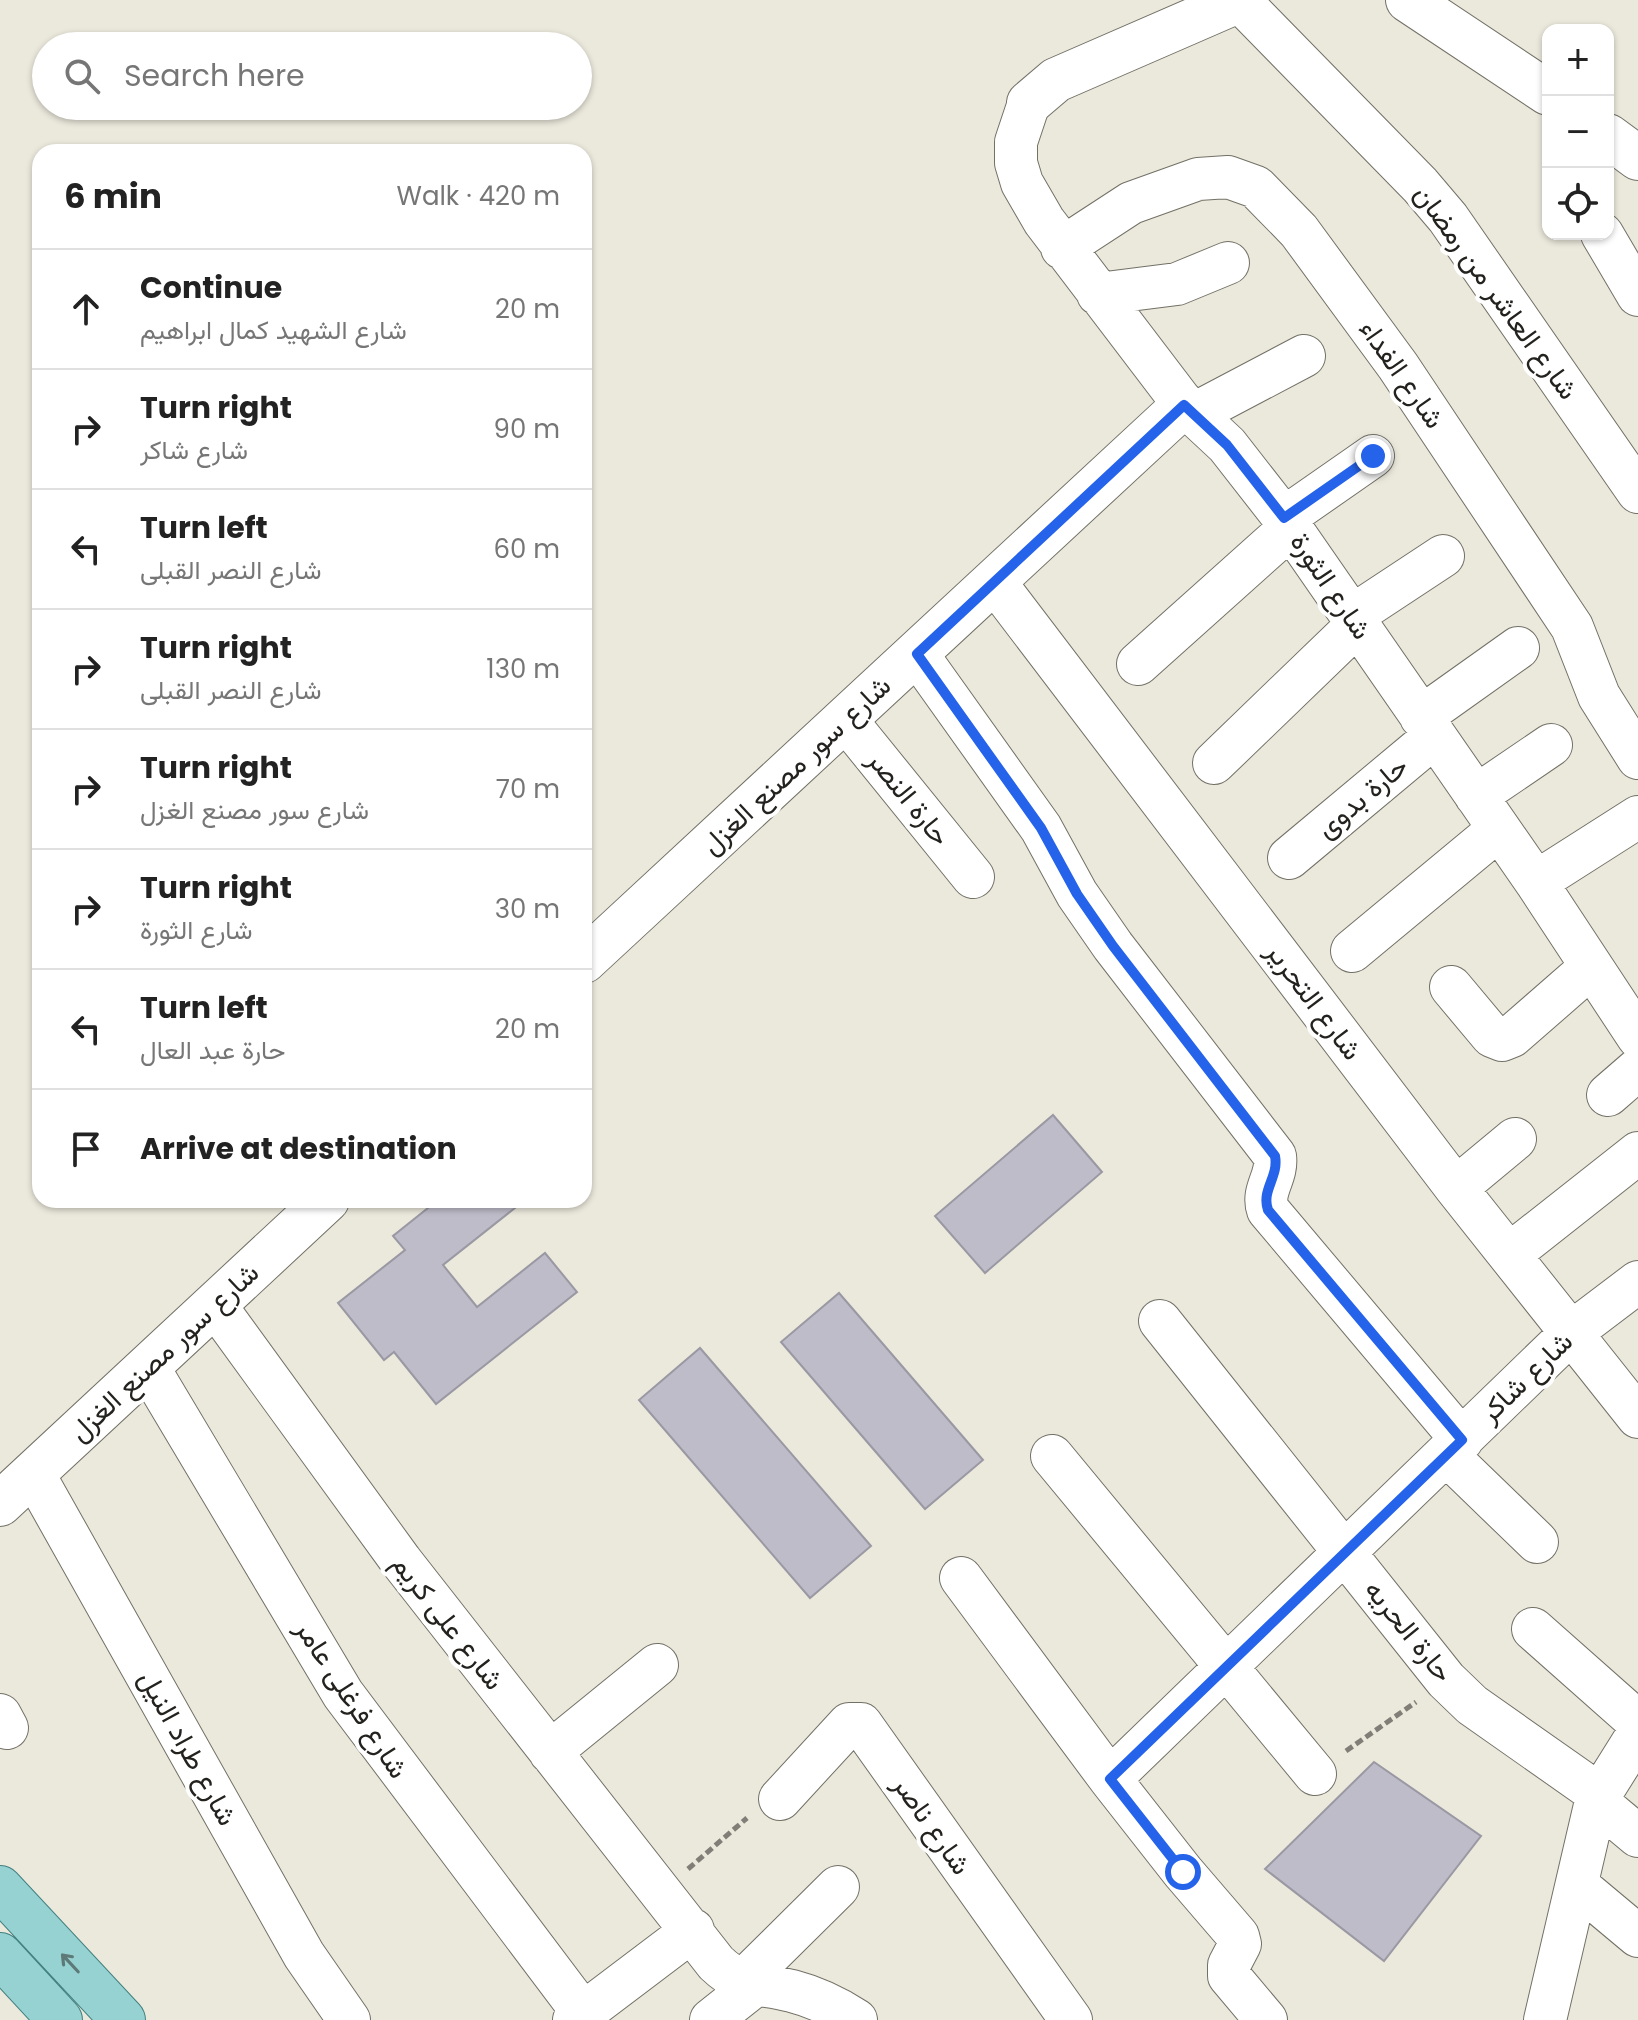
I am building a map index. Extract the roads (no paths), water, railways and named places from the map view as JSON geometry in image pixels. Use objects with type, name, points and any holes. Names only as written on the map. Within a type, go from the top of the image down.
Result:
[{"type":"main road","points":[[0,1888],[123,2020]]},
{"type":"main road","points":[[0,1955],[60,2020]]},
{"type":"street","points":[[1029,103],[1056,80],[1240,0]]},
{"type":"street","name":"شارع العاشر من رمضان","points":[[1240,0],[1420,185],[1448,218],[1638,492]]},
{"type":"street","points":[[1408,0],[1538,85]]},
{"type":"street","name":"شارع الثورة","points":[[1029,103],[1016,142],[1016,163],[1022,183],[1062,248],[1189,410],[1227,445],[1288,522],[1536,882],[1638,1037]]},
{"type":"street","points":[[1614,140],[1638,158]]},
{"type":"street","name":"شارع الفداء","points":[[1062,248],[1131,203],[1198,179],[1228,177],[1256,187],[1299,231],[1398,366],[1572,627],[1599,696],[1638,758]]},
{"type":"street","points":[[1606,240],[1638,295]]},
{"type":"street","points":[[1098,294],[1177,284],[1228,263]]},
{"type":"street","points":[[1189,410],[1304,356]]},
{"type":"street","name":"شارع سور مصنع الغزل","points":[[592,954],[994,581],[1189,410]]},
{"type":"street","points":[[1138,664],[1288,522],[1373,456]]},
{"type":"street","points":[[1214,763],[1354,620],[1443,556]]},
{"type":"street","name":"شارع التحرير","points":[[994,581],[1456,1188],[1572,1332],[1631,1393]]},
{"type":"street","name":"حارة بدوى","points":[[1289,858],[1428,726],[1518,648]]},
{"type":"street","points":[[917,654],[1041,828],[1077,894],[1113,946],[1275,1156],[1275,1176],[1266,1193],[1268,1210],[1454,1447],[1537,1542]]},
{"type":"street","name":"حارة النصر","points":[[845,719],[973,877]]},
{"type":"street","points":[[1352,951],[1551,745]]},
{"type":"street","points":[[1536,882],[1638,817]]},
{"type":"street","points":[[1451,987],[1492,1036],[1502,1040],[1512,1036],[1591,967]]},
{"type":"street","points":[[1456,1188],[1515,1139]]},
{"type":"street","points":[[1510,1254],[1638,1153]]},
{"type":"street","name":"شارع سور مصنع الغزل","points":[[0,1504],[318,1208]]},
{"type":"street","name":"شارع شاكر","points":[[1110,1779],[1572,1332],[1638,1282]]},
{"type":"street","name":"شارع على كريم","points":[[215,1305],[401,1561],[550,1752],[663,1891],[716,1963],[748,1984]]},
{"type":"street","name":"حارة الحريه","points":[[1160,1321],[1446,1680],[1472,1705],[1598,1798],[1638,1836]]},
{"type":"street","name":"شارع فرغلى عامر","points":[[148,1367],[343,1694],[578,2017]]},
{"type":"street","points":[[1052,1456],[1315,1774]]},
{"type":"street","name":"شارع طراد النيل","points":[[33,1473],[304,1955],[349,2020]]},
{"type":"street","points":[[961,1578],[1110,1779],[1238,1936],[1240,1944],[1229,1965],[1229,1976],[1266,2020]]},
{"type":"street","points":[[1533,1629],[1638,1722]]},
{"type":"street","points":[[550,1752],[657,1665]]},
{"type":"street","name":"شارع ناصر","points":[[766,1807],[849,1724],[861,1724],[1071,2020]]},
{"type":"street","points":[[1545,2020],[1598,1798],[1638,1734]]},
{"type":"street","points":[[1577,1885],[1638,1936]]},
{"type":"street","points":[[711,2020],[838,1887]]},
{"type":"street","points":[[578,2017],[693,1930]]},
{"type":"street","points":[[748,1984],[819,1999],[856,2020]]}]
